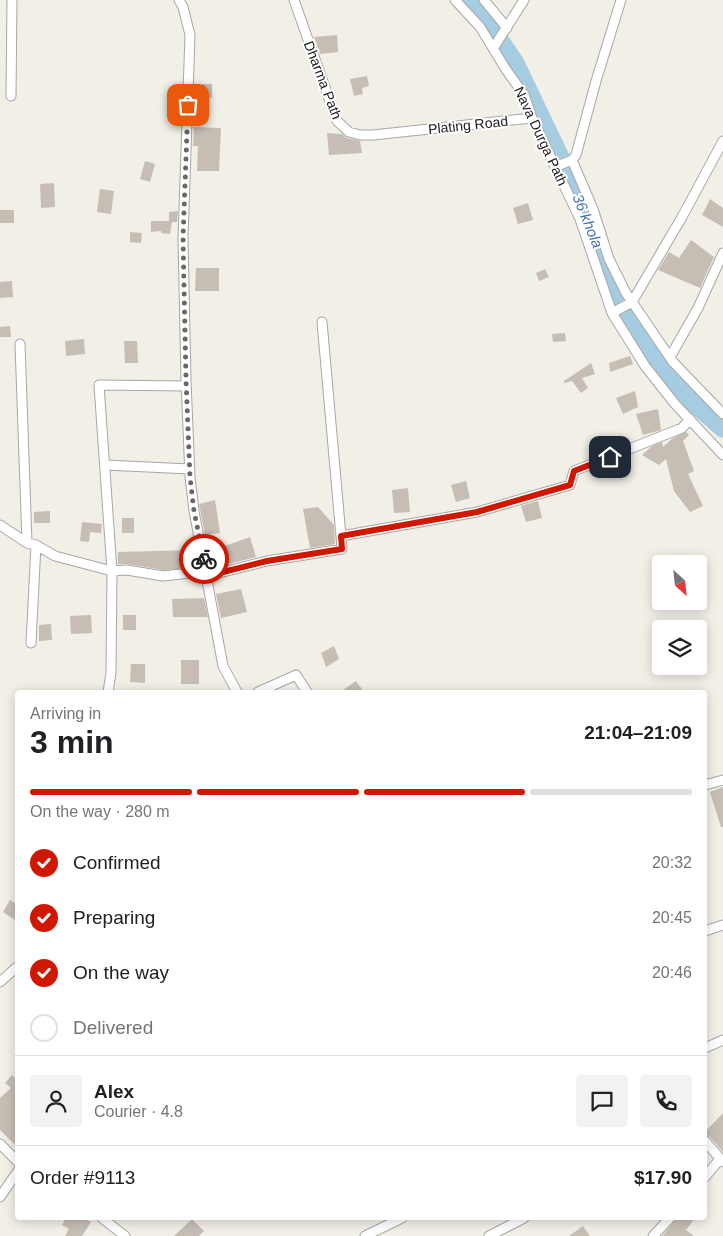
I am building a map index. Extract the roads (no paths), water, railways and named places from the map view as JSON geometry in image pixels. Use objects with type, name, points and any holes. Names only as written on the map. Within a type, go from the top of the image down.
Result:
[{"type":"street","points":[[12,0],[12,96]]},
{"type":"street","points":[[179,0],[184,7],[190,35],[183,238],[190,469],[194,511],[223,666],[236,690]]},
{"type":"street","name":"Dharma Path","points":[[294,0],[337,121],[349,132],[360,135],[405,132]]},
{"type":"street","name":"Nava Durga Path","points":[[455,0],[480,27],[524,95],[532,118],[580,219],[612,313],[645,366],[675,404],[722,451]]},
{"type":"street","points":[[484,0],[507,28]]},
{"type":"street","points":[[494,47],[524,0]]},
{"type":"street","points":[[555,167],[572,160],[576,155],[621,0]]},
{"type":"street","name":"Plating Road","points":[[405,132],[532,118]]},
{"type":"street","points":[[612,313],[632,302],[682,217],[723,141]]},
{"type":"street","points":[[572,160],[593,209],[609,258],[626,293],[670,357],[698,390],[723,414]]},
{"type":"street","points":[[670,357],[698,308],[723,253]]},
{"type":"street","points":[[0,526],[54,556],[112,571],[127,570],[163,576],[190,573],[207,576],[267,561],[342,549],[322,322]]},
{"type":"street","points":[[20,344],[31,544],[31,643]]},
{"type":"street","points":[[108,690],[111,673],[112,571],[99,385],[186,386]]},
{"type":"street","points":[[341,536],[477,512],[570,485],[574,471],[682,428],[690,418]]},
{"type":"street","points":[[105,465],[190,469]]},
{"type":"street","points":[[262,690],[296,675],[306,690]]},
{"type":"street","points":[[707,784],[723,780]]},
{"type":"street","points":[[707,930],[723,925]]},
{"type":"street","points":[[0,982],[15,969]]},
{"type":"street","points":[[707,1047],[723,1040]]},
{"type":"street","points":[[707,1143],[722,1161],[707,1175]]},
{"type":"street","points":[[0,1144],[15,1159]]},
{"type":"street","points":[[0,1197],[15,1175]]},
{"type":"street","points":[[105,1220],[126,1236]]},
{"type":"street","points":[[365,1236],[398,1220]]},
{"type":"street","points":[[490,1236],[520,1220]]},
{"type":"street","points":[[653,1236],[668,1220]]},
{"type":"waterway","name":"36 khola","points":[[472,0],[515,63],[588,216],[615,293],[653,355],[692,401],[723,428]]}]
